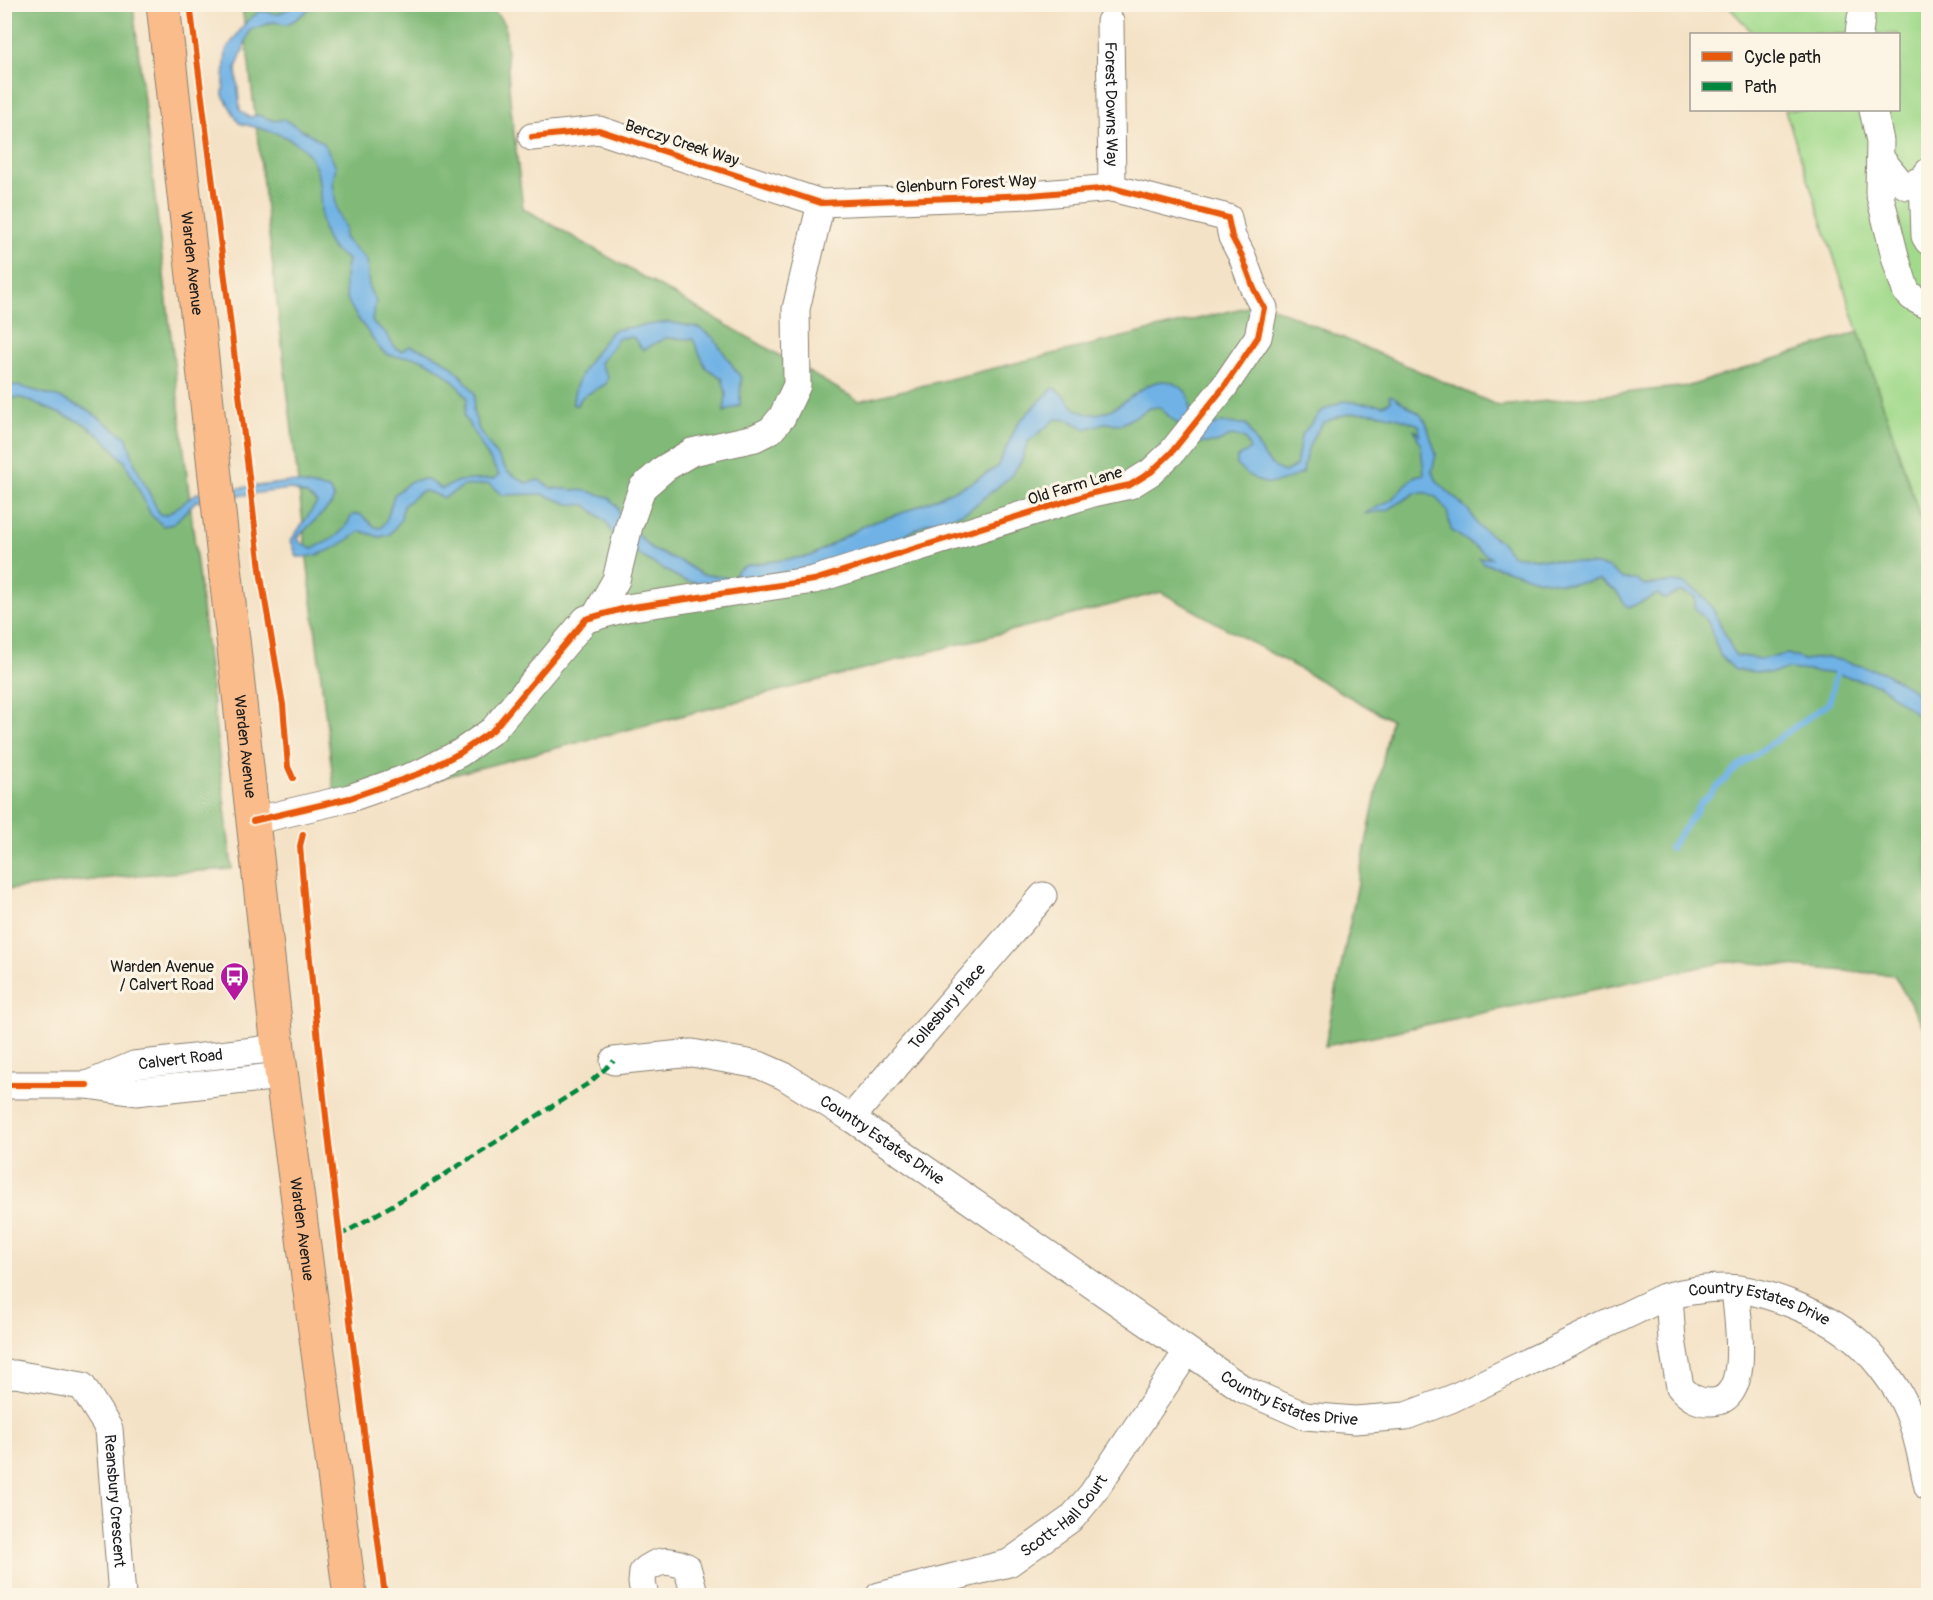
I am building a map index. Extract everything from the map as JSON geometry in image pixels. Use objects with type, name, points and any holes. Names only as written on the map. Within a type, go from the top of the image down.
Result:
[{"type":"main road","name":"Warden Avenue","points":[[163,4],[280,1062],[350,1596]]},
{"type":"street","name":"Forest Downs Way","points":[[1110,22],[1112,188]]},
{"type":"street","points":[[1872,111],[1880,141],[1880,192],[1890,238],[1906,291],[1929,306]]},
{"type":"street","name":"Berczy Creek Way","points":[[532,137],[599,130],[820,203]]},
{"type":"street","points":[[1881,159],[1900,182],[1907,186],[1926,175]]},
{"type":"street","points":[[1926,175],[1925,236],[1929,241]]},
{"type":"street","name":"Glenburn Forest Way","points":[[820,203],[1031,195],[1112,188]]},
{"type":"street","name":"Old Farm Lane","points":[[595,617],[626,608],[814,580],[1093,494],[1130,485],[1152,472],[1171,453],[1224,387],[1251,348],[1258,337],[1264,308],[1232,237],[1228,218],[1112,188]]},
{"type":"street","points":[[253,821],[350,798],[421,773],[460,753],[493,730],[586,619],[595,617],[616,580],[629,526],[642,488],[665,468],[692,452],[755,438],[771,430],[782,417],[797,385],[796,309],[820,203]]},
{"type":"street","name":"Tollesbury Place","points":[[851,1118],[1042,896]]},
{"type":"street","name":"Country Estates Drive","points":[[614,1061],[692,1053],[759,1065],[784,1076],[851,1118],[1243,1389],[1305,1416],[1355,1420],[1406,1416],[1452,1399],[1615,1319],[1669,1296],[1695,1290],[1735,1289],[1779,1299],[1827,1321],[1858,1342],[1900,1395],[1912,1426],[1929,1487]]},
{"type":"street","name":"Calvert Road","points":[[4,1085],[87,1085],[136,1092],[280,1062]]},
{"type":"street","points":[[1669,1296],[1672,1340],[1680,1387],[1695,1400],[1713,1402],[1725,1399],[1732,1392],[1737,1381],[1739,1356],[1735,1289]]},
{"type":"street","name":"Scott-Hall Court","points":[[879,1596],[1009,1563],[1072,1518],[1092,1494],[1187,1352]]},
{"type":"street","name":"Reansbury Crescent","points":[[4,1375],[15,1374],[82,1386],[109,1430],[122,1596]]},
{"type":"street","points":[[645,1596],[642,1583],[643,1572],[653,1562],[674,1561],[687,1567],[696,1596]]},
{"type":"green space","points":[[4,5],[133,5],[232,869],[138,875],[5,890]]},
{"type":"green space","points":[[242,5],[489,5],[505,24],[510,100],[523,208],[859,401],[1263,303],[1499,406],[1689,386],[1859,332],[1928,541],[1928,1035],[1894,975],[1730,961],[1325,1046],[1391,720],[1161,592],[336,805]]},
{"type":"green space","points":[[1727,5],[1928,5],[1928,541],[1785,111],[1900,111],[1900,33],[1753,33]]},
{"type":"water","points":[[297,5],[314,5],[287,24],[273,22],[250,30],[236,69],[240,110],[249,117],[258,115],[275,121],[284,119],[323,142],[336,166],[333,183],[337,210],[345,228],[344,238],[367,260],[369,288],[376,302],[372,320],[374,324],[385,332],[395,348],[401,351],[410,346],[431,354],[448,363],[462,376],[475,394],[473,411],[479,430],[508,472],[526,483],[539,480],[551,488],[587,491],[608,497],[617,506],[620,516],[653,550],[684,563],[701,574],[732,578],[739,569],[747,565],[811,556],[865,525],[902,513],[971,483],[997,467],[1018,423],[1053,388],[1078,410],[1090,414],[1103,413],[1116,407],[1149,385],[1161,381],[1172,383],[1185,391],[1191,413],[1203,428],[1220,423],[1246,424],[1267,459],[1272,465],[1285,472],[1296,466],[1301,436],[1320,412],[1343,401],[1383,405],[1391,401],[1389,396],[1391,395],[1420,414],[1426,422],[1436,454],[1432,472],[1438,482],[1469,511],[1478,526],[1501,542],[1511,555],[1596,565],[1609,568],[1623,579],[1636,579],[1644,585],[1675,582],[1685,584],[1697,591],[1712,607],[1735,655],[1761,659],[1788,654],[1804,660],[1828,657],[1883,672],[1911,688],[1928,705],[1928,731],[1924,720],[1879,685],[1836,674],[1789,669],[1771,673],[1735,670],[1720,655],[1708,622],[1695,608],[1695,597],[1687,593],[1676,593],[1665,599],[1658,594],[1628,608],[1615,590],[1599,580],[1571,584],[1540,580],[1483,563],[1479,558],[1491,558],[1451,530],[1447,511],[1436,497],[1427,493],[1415,493],[1388,510],[1364,514],[1391,500],[1415,476],[1424,474],[1421,446],[1414,429],[1420,435],[1419,425],[1376,413],[1343,415],[1324,423],[1317,431],[1306,454],[1303,473],[1275,483],[1255,479],[1237,466],[1237,458],[1250,449],[1245,439],[1233,435],[1216,443],[1198,443],[1159,407],[1150,408],[1122,424],[1104,423],[1086,429],[1069,420],[1056,419],[1028,442],[1021,462],[1010,477],[969,510],[950,518],[927,523],[904,536],[826,568],[714,587],[683,580],[649,561],[614,538],[607,523],[586,505],[569,504],[542,494],[502,495],[489,484],[464,486],[444,498],[426,491],[420,492],[403,506],[401,520],[389,535],[379,537],[361,531],[331,550],[306,557],[297,557],[291,540],[317,503],[307,495],[290,489],[196,501],[173,524],[163,526],[151,515],[125,462],[108,443],[85,424],[22,398],[5,398],[5,385],[19,386],[60,398],[88,410],[127,438],[134,462],[160,515],[168,514],[197,493],[291,482],[329,489],[334,498],[331,505],[298,537],[299,541],[311,549],[336,536],[352,515],[360,514],[375,527],[381,528],[387,519],[394,495],[411,481],[426,479],[442,489],[458,481],[494,479],[499,475],[464,416],[467,398],[457,385],[435,366],[419,358],[392,356],[382,351],[355,314],[345,291],[345,272],[348,260],[333,249],[326,238],[322,225],[319,182],[310,156],[286,137],[239,123],[223,95],[226,50],[247,21],[260,11],[278,14]]},
{"type":"water","points":[[669,322],[699,328],[713,337],[741,378],[740,405],[724,412],[726,394],[722,378],[706,368],[693,339],[665,338],[643,350],[633,337],[619,338],[600,363],[608,377],[606,384],[582,397],[577,405],[573,405],[581,375],[593,355],[613,330]]},
{"type":"waterway","points":[[1670,848],[1702,802],[1739,766],[1829,703],[1836,674]]},
{"type":"marked path","points":[[339,1236],[431,1183],[589,1083],[614,1061]]},
{"type":"cycle path","points":[[190,4],[261,577],[283,705],[288,767],[293,778]]},
{"type":"cycle path","points":[[253,821],[350,798],[421,773],[460,753],[493,730],[586,619],[626,608],[814,580],[1093,493],[1130,485],[1151,472],[1171,453],[1224,387],[1258,337],[1264,308],[1232,237],[1228,218],[1112,188],[1031,195],[821,203],[599,130],[532,137]]},
{"type":"cycle path","points":[[303,834],[300,846],[327,1128],[385,1596]]},
{"type":"cycle path","points":[[4,1085],[87,1085]]},
{"type":"place","name":"Warden Avenue / Calvert Road","points":[[235,1002]]}]
